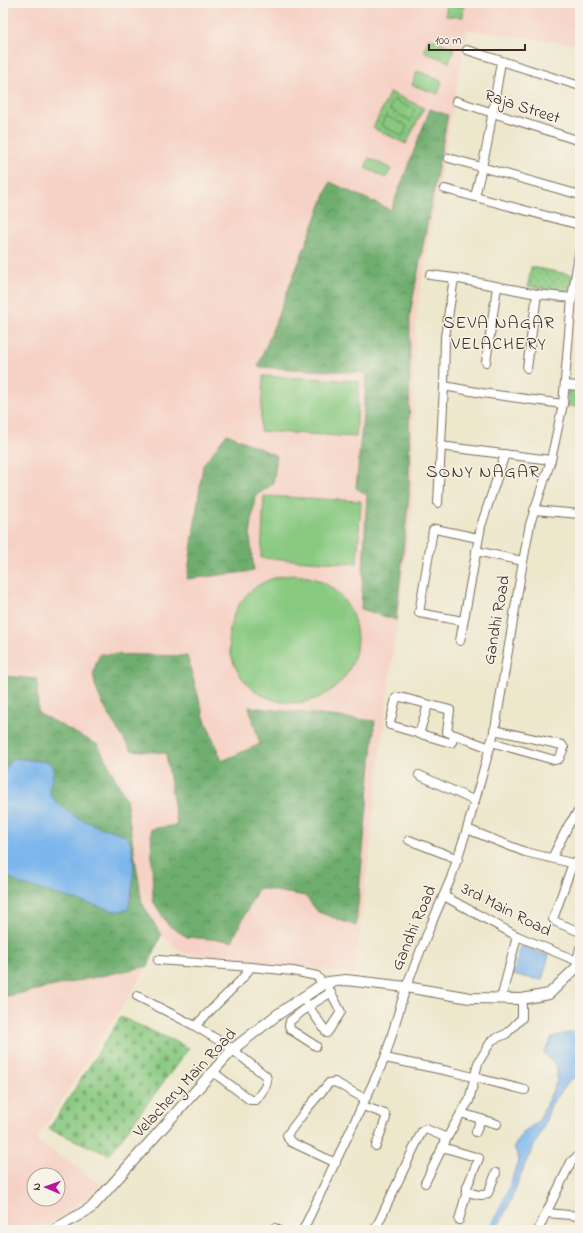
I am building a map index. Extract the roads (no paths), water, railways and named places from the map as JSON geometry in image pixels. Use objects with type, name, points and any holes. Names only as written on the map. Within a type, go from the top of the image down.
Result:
[{"type":"main road","name":"Velachery Main Road","points":[[55,1230],[92,1207],[233,1050],[277,1015],[325,983],[346,980],[406,987],[470,998],[522,999],[549,994],[578,964]]},
{"type":"main road","name":"Velachery Main Road","points":[[64,1230],[74,1219]]},
{"type":"street","points":[[467,50],[580,86]]},
{"type":"street","points":[[475,197],[501,62]]},
{"type":"street","name":"Raja Street","points":[[456,101],[580,141]]},
{"type":"street","points":[[449,158],[580,195]]},
{"type":"street","points":[[444,189],[580,225]]},
{"type":"street","name":"Gandhi Road","points":[[303,1230],[385,1058],[406,987],[458,859],[475,801],[494,730],[523,561],[534,510],[551,460],[563,404],[572,298],[578,277],[580,248]]},
{"type":"street","points":[[430,275],[454,278],[537,294],[572,298]]},
{"type":"street","points":[[438,503],[445,337],[454,278]]},
{"type":"street","points":[[486,362],[498,287]]},
{"type":"street","points":[[527,368],[537,294]]},
{"type":"street","points":[[565,385],[580,386]]},
{"type":"street","points":[[444,386],[482,393],[563,404]]},
{"type":"street","points":[[440,446],[551,460]]},
{"type":"street","points":[[460,641],[478,538],[505,454]]},
{"type":"street","points":[[534,510],[580,514]]},
{"type":"street","points":[[463,621],[419,613],[433,530],[435,529],[478,538]]},
{"type":"street","points":[[476,551],[523,561]]},
{"type":"street","points":[[458,734],[451,743],[390,724],[397,697],[450,710],[446,730],[458,734],[554,760],[559,759],[564,748],[562,745],[494,730]]},
{"type":"street","points":[[419,734],[428,705]]},
{"type":"street","points":[[419,775],[475,801]]},
{"type":"street","points":[[552,858],[566,829],[580,809]]},
{"type":"street","points":[[467,829],[525,852],[576,864],[553,919],[556,922],[580,932]]},
{"type":"street","points":[[409,840],[458,859]]},
{"type":"street","name":"3rd Main Road","points":[[444,896],[516,936],[578,964]]},
{"type":"street","points":[[501,999],[516,936]]},
{"type":"street","points":[[578,964],[580,948]]},
{"type":"street","points":[[158,960],[293,971],[317,976],[325,983],[330,993],[332,993],[341,1012],[327,1033],[302,997]]},
{"type":"street","points":[[195,1026],[241,980],[251,967]]},
{"type":"street","points":[[316,1046],[291,1030],[289,1026],[290,1021],[309,1006],[330,993]]},
{"type":"street","points":[[137,996],[195,1026],[233,1050],[266,1076],[268,1083],[256,1100],[250,1100],[212,1072]]},
{"type":"street","points":[[425,1183],[442,1147],[469,1101],[478,1063],[492,1040],[506,1034],[522,1018],[522,999]]},
{"type":"street","points":[[385,1058],[475,1077],[525,1090]]},
{"type":"street","points":[[336,1163],[291,1142],[287,1135],[329,1083],[335,1082],[364,1102],[385,1114],[386,1118],[376,1146]]},
{"type":"street","points":[[461,1113],[497,1124]]},
{"type":"street","points":[[476,1132],[481,1119]]},
{"type":"street","points":[[375,1230],[422,1131],[426,1129],[447,1138]]},
{"type":"street","points":[[442,1147],[479,1158],[467,1187],[459,1220]]},
{"type":"street","points":[[538,1230],[572,1162],[580,1154]]},
{"type":"street","points":[[467,1191],[486,1195],[496,1173]]},
{"type":"street","points":[[547,1213],[580,1216]]},
{"type":"water","points":[[14,758],[48,762],[52,766],[53,771],[50,784],[50,793],[58,803],[82,820],[95,826],[117,832],[125,836],[130,842],[134,860],[134,871],[128,910],[115,911],[20,884],[3,874],[3,775],[9,762]]},
{"type":"water","points":[[521,946],[549,955],[542,980],[512,975]]},
{"type":"water","points":[[580,1030],[580,1077],[571,1079],[551,1105],[544,1126],[525,1164],[508,1207],[496,1230],[491,1230],[506,1196],[519,1158],[514,1147],[523,1132],[538,1122],[557,1081],[557,1067],[544,1053],[552,1037]]},
{"type":"waterway","points":[[490,1230],[510,1186]]},
{"type":"district","name":"SEVA NAGAR VELACHERY","points":[[499,334]]},
{"type":"district","name":"SONY NAGAR","points":[[483,473]]}]
